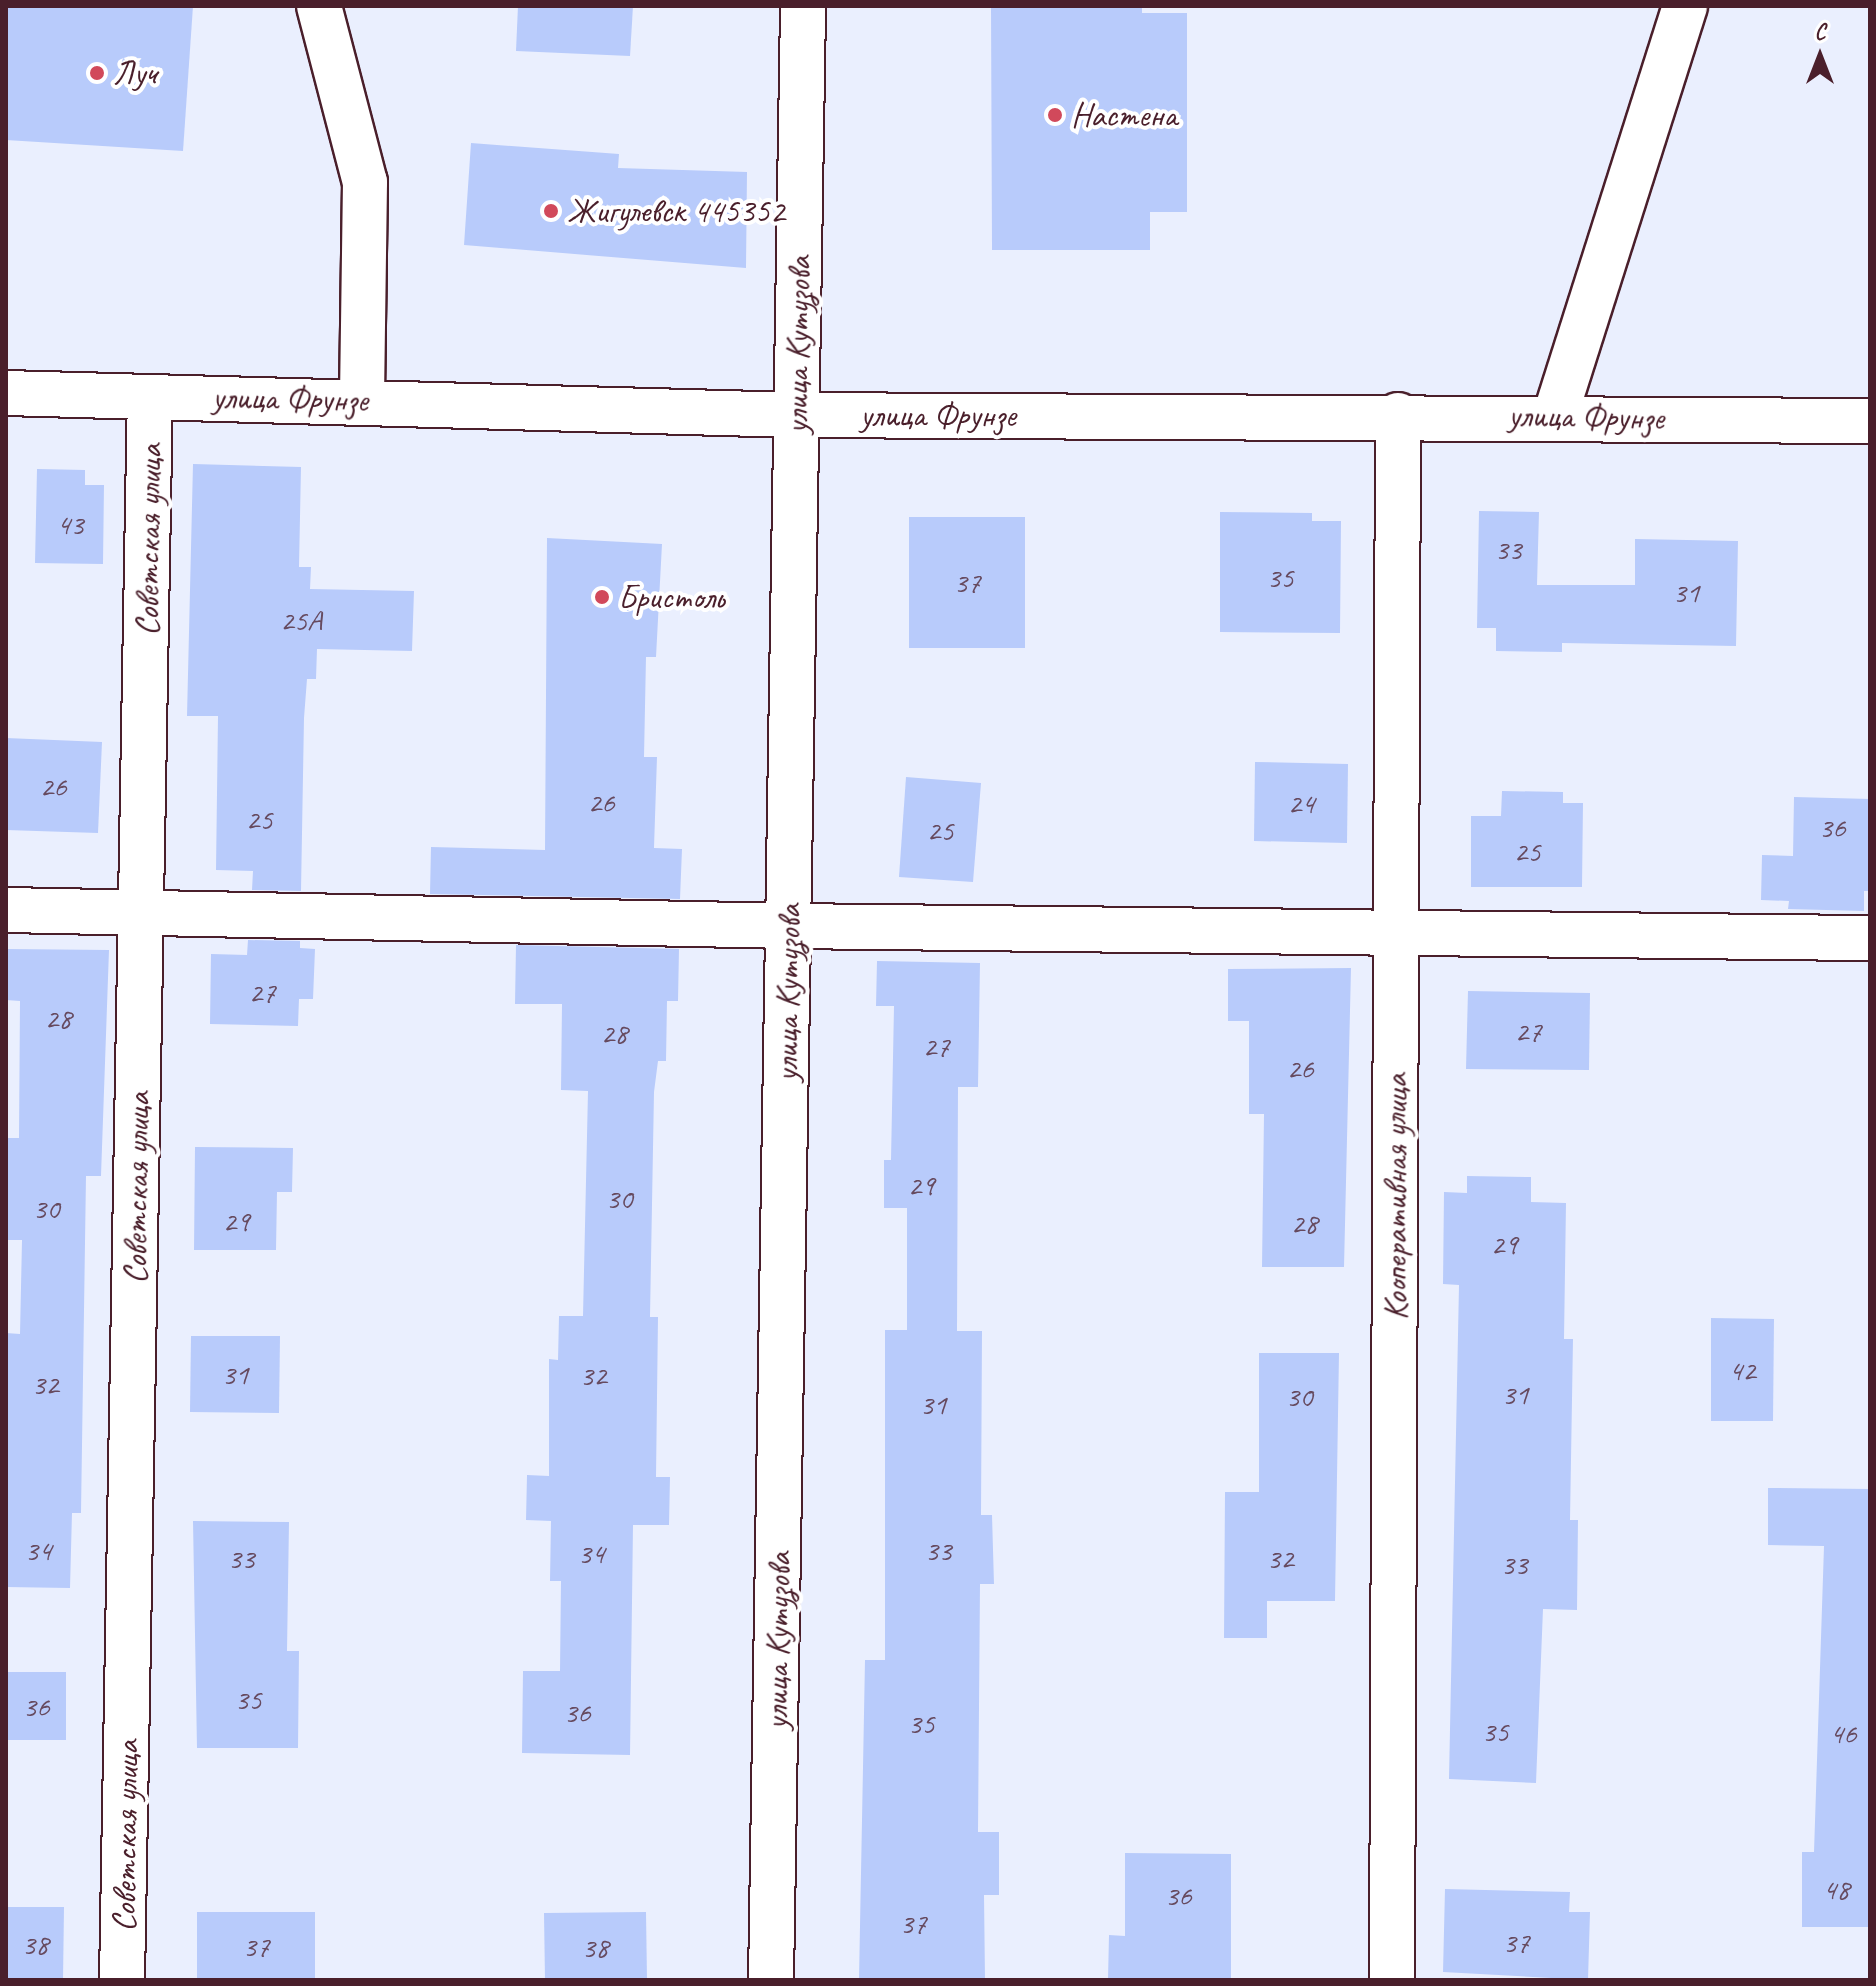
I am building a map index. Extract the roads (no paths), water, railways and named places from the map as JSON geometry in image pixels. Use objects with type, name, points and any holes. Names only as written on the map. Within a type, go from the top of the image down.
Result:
[{"type":"street","points":[[319,6],[365,182],[362,399]]},
{"type":"street","name":"улица Кутузова","points":[[771,1980],[803,6]]},
{"type":"street","points":[[1555,416],[1685,6]]},
{"type":"street","name":"улица Фрунзе","points":[[6,393],[362,399],[796,415],[1398,415],[1870,421]]},
{"type":"street","name":"Советская улица","points":[[122,1980],[150,397]]},
{"type":"street","name":"Кооперативная улица","points":[[1392,1980],[1398,415]]},
{"type":"street","points":[[6,910],[788,926],[1870,938]]},
{"type":"place","name":"Луч","points":[[97,73]]},
{"type":"place","name":"Настена","points":[[1055,115]]},
{"type":"place","name":"Жигулевск 445352","points":[[551,211]]},
{"type":"place","name":"Бристоль","points":[[602,597]]}]
